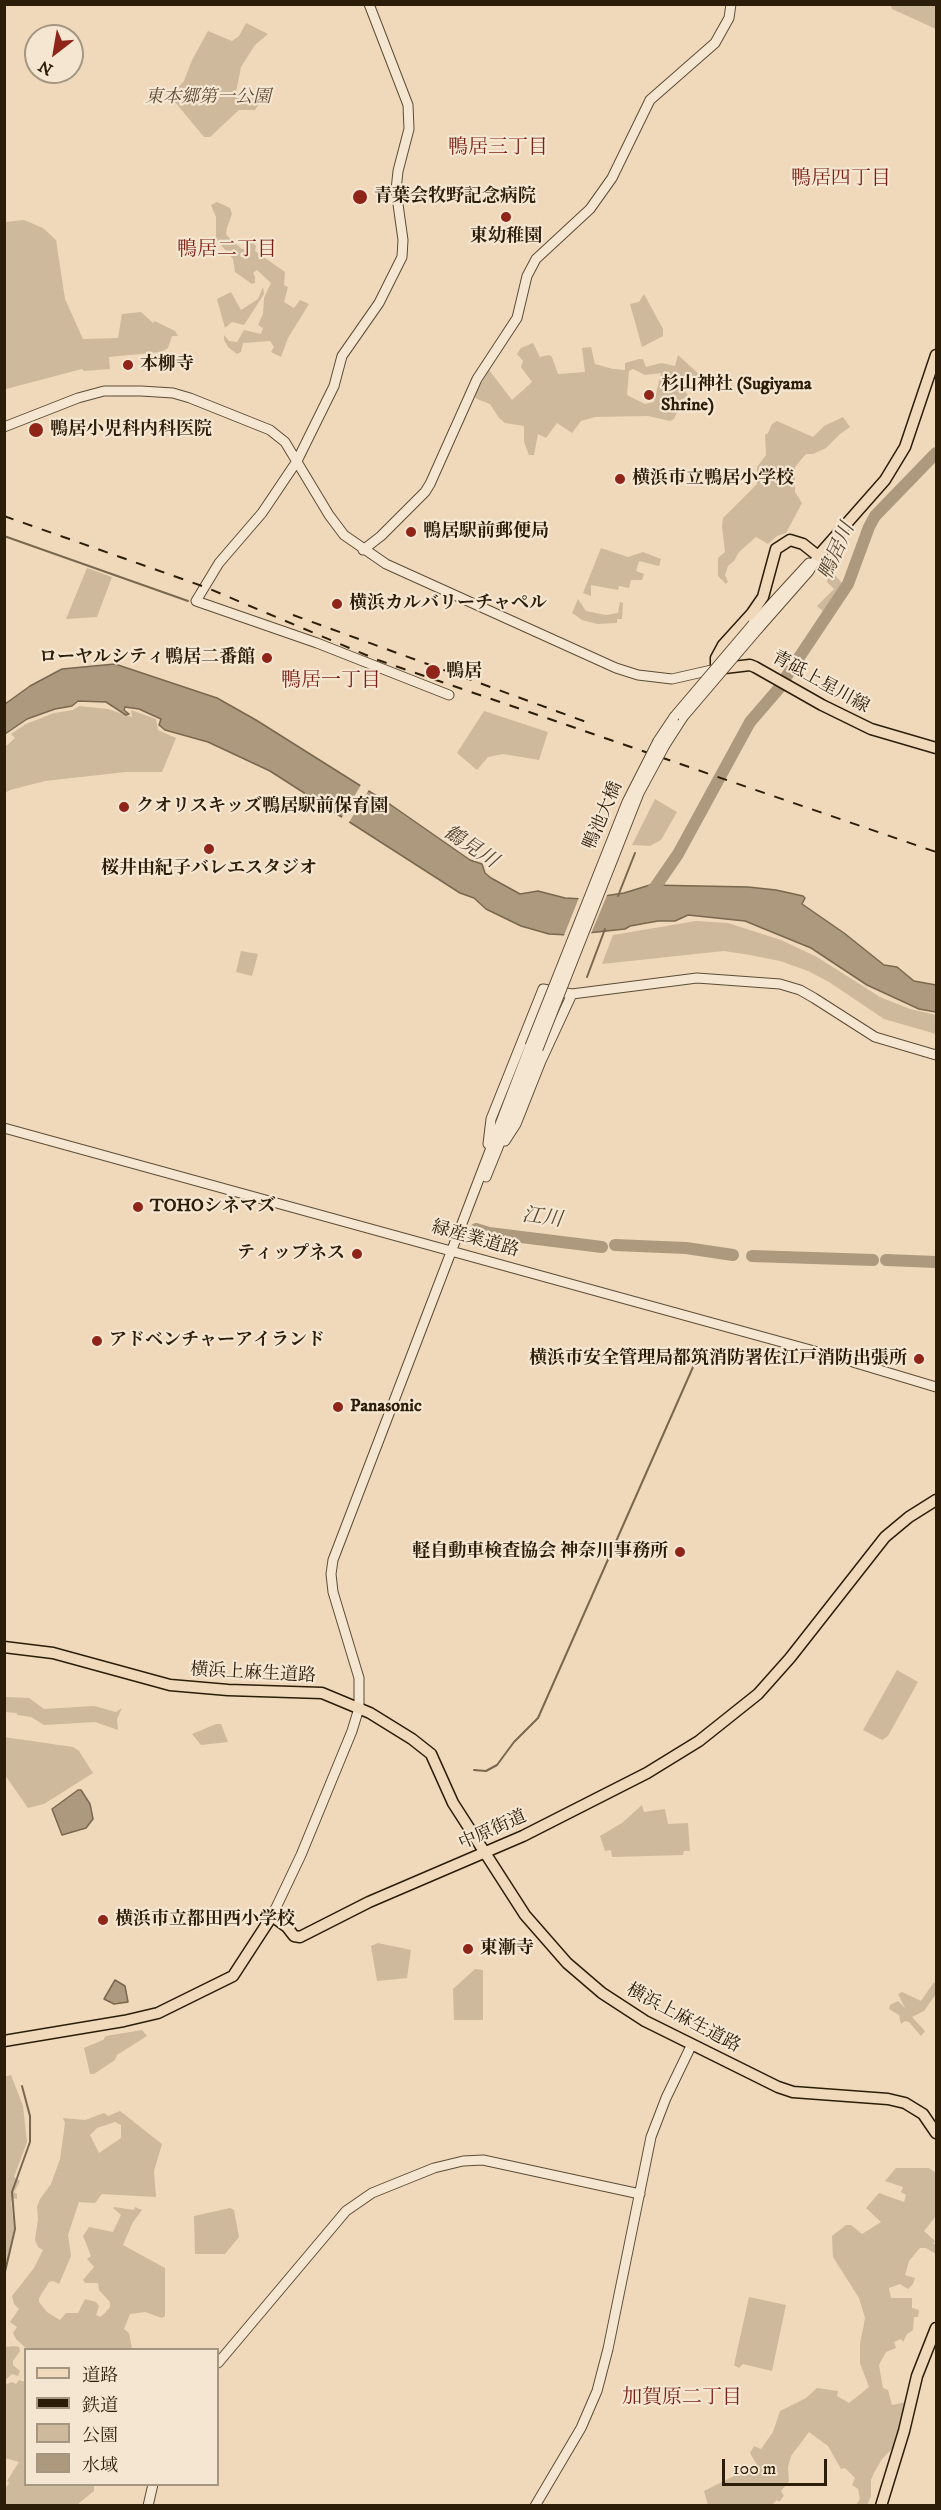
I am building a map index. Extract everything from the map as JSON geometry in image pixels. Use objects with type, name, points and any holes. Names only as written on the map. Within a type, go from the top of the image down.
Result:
[{"type":"main road","points":[[717,669],[716,657],[723,645],[763,597],[776,549],[790,540],[803,544],[818,556],[885,480],[900,457],[936,355]]},
{"type":"main road","name":"青砥上星川線","points":[[717,669],[750,665],[871,729],[936,748]]},
{"type":"main road","name":"中原街道","points":[[272,1916],[287,1927],[294,1936],[300,1937],[354,1909],[486,1853],[587,1805],[647,1773],[699,1741],[772,1679],[889,1532],[936,1500]]},
{"type":"main road","name":"横浜上麻生道路","points":[[4,1647],[53,1653],[170,1685],[228,1690],[322,1693],[359,1708],[412,1739],[431,1754],[453,1803],[525,1914],[567,1963],[620,2006],[756,2077],[794,2092],[888,2099],[904,2103],[923,2114],[936,2133]]},
{"type":"main road","points":[[4,2041],[141,2018],[177,2004],[233,1976],[272,1916]]},
{"type":"main road","points":[[881,2505],[904,2431],[917,2376],[936,2328]]},
{"type":"street","points":[[369,4],[408,105],[409,129],[398,171],[396,190],[404,247],[402,258],[379,303],[339,361],[334,386],[297,461],[262,513],[219,563],[196,602],[317,643],[449,695]]},
{"type":"street","points":[[363,550],[381,536],[425,492],[430,484],[477,379],[517,318],[527,276],[536,259],[590,209],[612,178],[650,100],[716,43],[725,27],[731,4]]},
{"type":"street","points":[[4,427],[97,393],[119,390],[173,393],[190,398],[270,430],[285,442],[337,526],[363,550],[434,587],[616,668],[638,675],[672,679],[717,669]]},
{"type":"street","name":"鴨池大橋","points":[[490,1159],[644,782],[681,720],[804,567],[818,556]]},
{"type":"street","points":[[490,1159],[491,1119],[543,989],[572,994],[697,978],[780,984],[807,994],[875,1037],[936,1054]]},
{"type":"street","points":[[272,1916],[309,1834],[352,1731],[359,1708],[359,1678],[333,1592],[331,1574],[333,1560],[490,1159],[516,1124],[541,1061],[572,994]]},
{"type":"street","name":"緑産業道路","points":[[4,1128],[847,1360],[936,1387]]},
{"type":"street","points":[[535,2505],[581,2428],[597,2391],[608,2349],[651,2138],[692,2044]]},
{"type":"street","points":[[219,2362],[354,2204],[372,2193],[434,2168],[463,2161],[483,2160],[640,2194]]},
{"type":"street","points":[[148,2505],[153,2486]]},
{"type":"green space","points":[[891,5],[936,5],[936,29],[892,9]]},
{"type":"green space","name":"東本郷第一公園","points":[[246,23],[268,34],[255,45],[241,67],[236,92],[258,93],[260,102],[255,110],[239,110],[210,137],[204,137],[170,96],[184,81],[192,60],[208,31],[232,41],[239,36]]},
{"type":"green space","points":[[217,202],[230,208],[232,214],[226,234],[230,239],[242,249],[246,249],[251,241],[256,246],[255,251],[285,272],[284,285],[288,287],[284,302],[294,308],[300,300],[309,304],[288,338],[281,357],[271,352],[274,347],[270,341],[243,343],[241,352],[237,354],[228,347],[224,340],[224,335],[229,341],[237,342],[244,330],[261,334],[263,328],[258,325],[263,314],[264,298],[271,283],[257,270],[253,273],[255,283],[252,284],[235,272],[233,259],[216,239],[216,217],[211,205]]},
{"type":"green space","points":[[24,220],[43,228],[56,240],[65,299],[83,339],[118,338],[122,314],[141,312],[153,323],[155,321],[175,331],[178,336],[172,336],[168,348],[161,352],[109,357],[110,369],[84,371],[82,369],[6,389],[5,222]]},
{"type":"green space","points":[[263,287],[264,294],[244,325],[232,322],[225,328],[217,299],[231,292],[241,310],[258,299]]},
{"type":"green space","points":[[644,294],[663,329],[663,336],[642,347],[630,304],[639,302]]},
{"type":"green space","points":[[533,343],[540,357],[549,355],[552,357],[558,374],[585,372],[582,348],[591,347],[595,364],[613,369],[625,370],[625,363],[639,359],[643,359],[646,367],[661,363],[675,366],[678,355],[701,376],[685,391],[688,395],[682,400],[674,419],[670,421],[648,416],[595,417],[581,421],[572,433],[557,423],[546,438],[538,434],[534,455],[529,455],[524,442],[524,426],[505,423],[490,404],[474,396],[489,370],[512,400],[532,382],[521,367],[523,361],[517,354],[521,348]],"holes":[[[633,369],[645,375],[661,373],[654,402],[645,404],[627,395],[629,371]]]},
{"type":"green space","points":[[843,417],[850,427],[826,448],[813,454],[806,454],[795,467],[795,492],[802,503],[786,533],[777,536],[768,544],[756,537],[739,552],[728,566],[725,575],[728,582],[726,584],[718,576],[718,558],[725,552],[723,518],[757,484],[757,467],[766,455],[765,435],[772,424],[777,421],[813,437],[824,426]]},
{"type":"green space","points":[[601,548],[628,557],[643,552],[661,559],[659,566],[639,561],[636,571],[644,574],[642,580],[631,580],[629,588],[619,586],[618,590],[591,585],[591,596],[583,593]]},
{"type":"green space","points":[[87,568],[112,577],[97,617],[66,619]]},
{"type":"green space","points":[[829,569],[844,585],[825,613],[817,606],[834,589],[827,582],[828,578],[825,574]]},
{"type":"green space","points":[[578,599],[586,611],[606,615],[618,613],[620,602],[623,603],[622,619],[617,619],[617,623],[598,624],[582,620],[572,613]]},
{"type":"green space","points":[[79,706],[108,709],[132,717],[131,710],[156,719],[158,730],[176,738],[162,772],[126,772],[45,781],[5,793],[5,747],[15,738],[11,734],[26,724],[54,713],[73,710]]},
{"type":"green space","points":[[484,711],[548,732],[539,760],[503,754],[488,757],[477,770],[457,753]]},
{"type":"green space","points":[[655,799],[677,812],[661,840],[650,846],[632,845]]},
{"type":"green space","points":[[696,921],[728,923],[781,940],[817,957],[880,997],[910,1009],[936,1015],[936,1034],[884,1019],[829,982],[808,971],[780,961],[724,951],[602,964],[613,935]]},
{"type":"green space","points":[[241,951],[258,954],[252,976],[236,972]]},
{"type":"green space","points":[[897,1670],[918,1682],[888,1736],[882,1740],[863,1730]]},
{"type":"green space","points":[[5,1697],[29,1698],[44,1709],[94,1706],[116,1712],[122,1708],[117,1719],[118,1730],[95,1722],[44,1725],[31,1717],[5,1712]]},
{"type":"green space","points":[[221,1724],[228,1742],[201,1745],[192,1734]]},
{"type":"green space","points":[[4,1737],[73,1747],[79,1751],[93,1773],[44,1804],[28,1808],[5,1775]]},
{"type":"green space","points":[[642,1805],[644,1812],[665,1809],[668,1824],[688,1823],[690,1851],[684,1851],[683,1855],[612,1857],[611,1850],[605,1851],[600,1836],[622,1823]]},
{"type":"green space","points":[[378,1943],[411,1950],[407,1978],[377,1981],[371,1946]]},
{"type":"green space","points":[[475,1969],[483,1970],[483,2020],[454,2020],[453,1989]]},
{"type":"green space","points":[[934,1982],[936,1994],[924,2011],[912,2017],[925,2031],[921,2036],[909,2022],[905,2021],[901,2024],[899,2015],[889,2009],[890,2005],[898,2001],[905,2008],[898,1994],[902,1992],[921,2001]]},
{"type":"green space","points":[[142,2030],[147,2036],[117,2055],[115,2060],[94,2074],[90,2074],[84,2048],[103,2040],[106,2036]]},
{"type":"green space","points":[[11,2075],[23,2106],[27,2142],[14,2177],[20,2181],[14,2192],[17,2194],[17,2199],[13,2198],[11,2202],[14,2229],[5,2270],[4,2077]]},
{"type":"green space","points":[[120,2111],[162,2144],[154,2171],[156,2197],[102,2194],[95,2203],[79,2202],[68,2235],[71,2256],[59,2284],[49,2282],[39,2302],[47,2312],[60,2320],[66,2313],[78,2313],[85,2299],[96,2302],[99,2306],[96,2315],[100,2317],[104,2314],[110,2307],[110,2302],[99,2290],[98,2283],[85,2283],[83,2280],[94,2267],[87,2259],[91,2256],[83,2236],[89,2227],[113,2232],[121,2215],[113,2208],[134,2210],[135,2207],[142,2210],[133,2222],[123,2245],[165,2268],[165,2316],[162,2318],[145,2312],[130,2314],[124,2329],[129,2333],[132,2348],[26,2348],[16,2339],[13,2333],[17,2327],[10,2322],[19,2309],[14,2304],[12,2296],[34,2268],[43,2250],[38,2247],[35,2240],[37,2207],[51,2184],[60,2159],[65,2123],[63,2118],[85,2120],[104,2113],[108,2116]],"holes":[[[115,2122],[121,2125],[121,2138],[99,2153],[90,2135],[97,2128]]]},
{"type":"green space","points":[[896,2168],[929,2168],[936,2173],[936,2216],[924,2231],[935,2241],[933,2244],[936,2244],[936,2254],[926,2248],[920,2248],[909,2261],[905,2275],[915,2278],[913,2284],[908,2289],[900,2284],[889,2288],[891,2298],[912,2298],[912,2308],[919,2310],[918,2317],[914,2317],[913,2330],[907,2334],[903,2342],[901,2339],[894,2342],[896,2348],[886,2352],[879,2365],[883,2388],[888,2390],[892,2405],[906,2402],[901,2429],[893,2448],[882,2459],[871,2480],[871,2496],[867,2505],[856,2505],[860,2499],[858,2489],[852,2485],[855,2478],[845,2468],[841,2469],[828,2446],[809,2432],[791,2456],[788,2467],[789,2481],[781,2491],[784,2496],[779,2502],[777,2500],[772,2505],[708,2505],[704,2491],[738,2474],[760,2470],[750,2453],[754,2446],[761,2449],[773,2432],[780,2411],[806,2398],[817,2388],[838,2391],[837,2396],[849,2403],[869,2387],[860,2363],[860,2344],[865,2318],[859,2298],[833,2257],[832,2236],[846,2225],[851,2225],[862,2234],[881,2222],[866,2208],[879,2193],[904,2202],[906,2195],[901,2192],[903,2187],[885,2181]]},
{"type":"green space","points":[[230,2208],[234,2210],[239,2237],[225,2254],[195,2254],[194,2216]]},
{"type":"green space","points":[[749,2297],[786,2305],[772,2371],[743,2364],[739,2368],[734,2365]]},
{"type":"green space","points":[[5,2347],[19,2347],[20,2351],[13,2365],[20,2371],[18,2376],[12,2374],[5,2380]]},
{"type":"green space","points":[[19,2380],[24,2382],[24,2486],[94,2486],[94,2491],[79,2505],[5,2505],[5,2489],[9,2483],[7,2481],[19,2462],[5,2458],[5,2382],[16,2384]]},
{"type":"water","points":[[115,664],[217,698],[256,720],[391,805],[470,860],[482,864],[485,873],[491,878],[520,894],[538,891],[565,898],[584,899],[624,893],[650,885],[748,887],[803,896],[805,898],[802,904],[844,933],[884,965],[897,967],[914,981],[936,985],[936,1012],[919,1009],[867,985],[811,948],[745,921],[688,915],[675,921],[658,921],[625,929],[569,935],[549,934],[521,926],[486,909],[474,898],[460,893],[270,771],[208,742],[165,730],[159,725],[161,719],[139,709],[125,707],[124,710],[129,714],[126,715],[106,702],[78,701],[72,706],[55,709],[27,719],[5,734],[5,704],[30,686],[62,669]]},
{"type":"water","points":[[81,1790],[90,1804],[93,1819],[86,1828],[62,1835],[52,1809]]},
{"type":"water","points":[[115,1980],[125,1986],[128,2002],[114,2004],[104,1999]]},
{"type":"pier","points":[[362,783],[370,788],[348,824],[341,819]]},
{"type":"pier","points":[[608,893],[590,936],[563,938],[580,895]]},
{"type":"waterway","name":"鴨居川","points":[[786,677],[848,584],[875,516],[936,453]]},
{"type":"waterway","points":[[4,536],[188,601]]},
{"type":"waterway","name":"鴨居川","points":[[647,896],[678,854],[750,722],[781,686]]},
{"type":"waterway","points":[[618,896],[635,853]]},
{"type":"waterway","points":[[587,977],[605,929]]},
{"type":"waterway","name":"江川","points":[[476,1229],[489,1233],[602,1247]]},
{"type":"waterway","name":"江川","points":[[615,1245],[686,1248],[733,1255]]},
{"type":"waterway","name":"江川","points":[[752,1256],[873,1260]]},
{"type":"waterway","name":"江川","points":[[886,1260],[936,1262]]},
{"type":"waterway","points":[[474,1770],[486,1771],[497,1765],[514,1742],[538,1718],[697,1358]]},
{"type":"waterway","points":[[4,2276],[15,2229],[12,2192],[30,2142],[30,2116],[22,2086]]},
{"type":"railway","points":[[4,516],[205,587],[378,660],[936,852]]},
{"type":"railway","points":[[293,615],[589,723]]},
{"type":"place","name":"青葉会牧野記念病院","points":[[360,197]]},
{"type":"place","name":"東幼稚園","points":[[506,217]]},
{"type":"place","name":"本柳寺","points":[[128,365]]},
{"type":"place","name":"杉山神社 (Sugiyama Shrine)","points":[[649,395]]},
{"type":"place","name":"鴨居小児科内科医院","points":[[36,430]]},
{"type":"place","name":"横浜市立鴨居小学校","points":[[620,479]]},
{"type":"place","name":"鴨居駅前郵便局","points":[[411,532]]},
{"type":"place","name":"横浜カルバリーチャペル","points":[[337,604]]},
{"type":"place","name":"ローヤルシティ鴨居二番館","points":[[267,658]]},
{"type":"place","name":"鴨居","points":[[433,672]]},
{"type":"place","name":"クオリスキッズ鴨居駅前保育園","points":[[124,807]]},
{"type":"place","name":"桜井由紀子バレエスタジオ","points":[[209,849]]},
{"type":"place","name":"TOHOシネマズ","points":[[138,1207]]},
{"type":"place","name":"ティップネス","points":[[357,1254]]},
{"type":"place","name":"アドベンチャーアイランド","points":[[97,1341]]},
{"type":"place","name":"横浜市安全管理局都筑消防署佐江戸消防出張所","points":[[919,1359]]},
{"type":"place","name":"Panasonic","points":[[338,1407]]},
{"type":"place","name":"軽自動車検査協会 神奈川事務所","points":[[680,1552]]},
{"type":"place","name":"横浜市立都田西小学校","points":[[103,1920]]},
{"type":"place","name":"東漸寺","points":[[468,1949]]},
{"type":"district","name":"鴨居三丁目","points":[[498,149]]},
{"type":"district","name":"鴨居四丁目","points":[[841,180]]},
{"type":"district","name":"鴨居二丁目","points":[[227,251]]},
{"type":"district","name":"鴨居一丁目","points":[[331,682]]},
{"type":"district","name":"加賀原二丁目","points":[[682,2399]]},
{"type":"water label","name":"鶴見川","points":[[470,848]]}]
